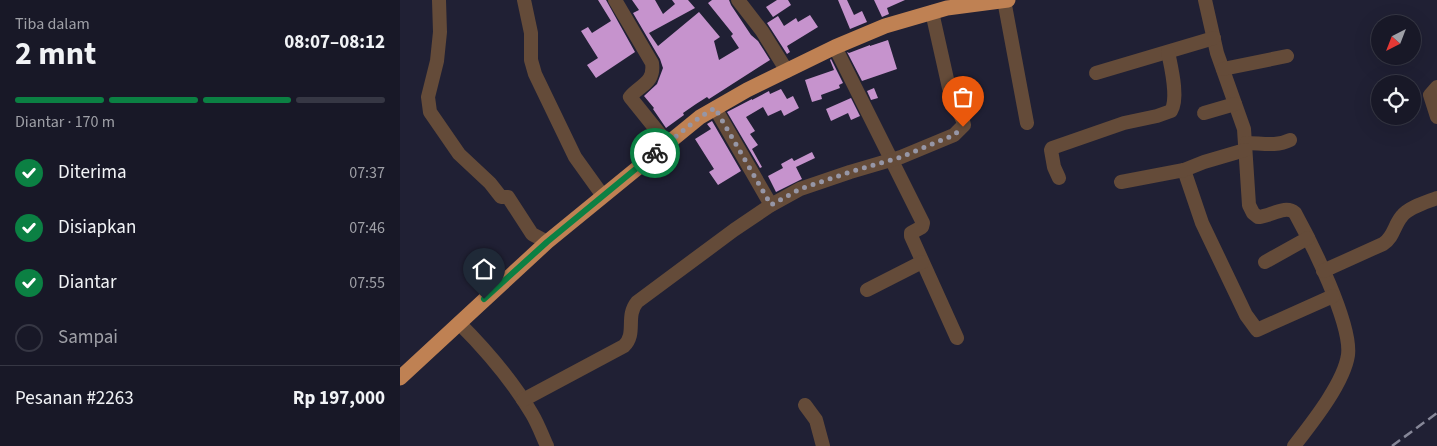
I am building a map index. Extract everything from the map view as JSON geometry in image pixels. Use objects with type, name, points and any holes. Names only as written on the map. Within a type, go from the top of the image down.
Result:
[{"type":"highway","points":[[400,378],[547,242],[700,117],[747,90],[835,47],[885,26],[932,12],[946,4],[1008,0]]},
{"type":"street","points":[[439,0],[440,32],[437,62],[428,97],[430,112],[459,154],[490,183],[501,197],[508,198],[532,234],[547,242]]},
{"type":"street","points":[[524,0],[531,33],[531,60],[535,74],[576,157],[603,196]]},
{"type":"street","points":[[615,0],[652,63],[652,74],[645,84],[630,97],[667,143]]},
{"type":"street","points":[[738,0],[762,31],[787,72]]},
{"type":"street","points":[[1004,0],[1027,123]]},
{"type":"street","points":[[1205,0],[1223,69],[1244,129],[1249,198],[1253,213],[1258,217],[1262,217],[1283,210],[1293,211],[1308,238],[1323,272],[1346,335],[1348,354],[1344,372],[1294,446]]},
{"type":"street","points":[[523,400],[624,346],[631,337],[631,313],[637,302],[771,205],[800,189],[891,160],[954,135],[964,125],[949,88],[932,12]]},
{"type":"street","points":[[1096,73],[1214,38]]},
{"type":"street","points":[[835,47],[923,223],[911,235],[957,338]]},
{"type":"street","points":[[1059,178],[1050,150],[1052,148],[1124,123],[1171,111],[1174,104],[1174,92],[1168,52]]},
{"type":"street","points":[[1223,69],[1287,56]]},
{"type":"street","points":[[1437,87],[1430,95],[1437,117]]},
{"type":"street","points":[[1204,113],[1235,104]]},
{"type":"street","points":[[715,108],[771,205]]},
{"type":"street","points":[[1121,182],[1184,170],[1246,147],[1282,144],[1290,140]]},
{"type":"street","points":[[1184,170],[1202,223],[1246,315],[1257,330]]},
{"type":"street","points":[[1323,272],[1383,244],[1389,240],[1401,216],[1437,198]]},
{"type":"street","points":[[1265,262],[1308,238]]},
{"type":"street","points":[[867,290],[922,262]]},
{"type":"street","points":[[1243,335],[1333,296]]},
{"type":"street","points":[[459,323],[495,360],[533,416],[547,446]]},
{"type":"street","points":[[805,405],[816,420],[823,446]]},
{"type":"building","points":[[598,0],[606,0],[635,52],[596,78],[587,65],[598,58],[581,31],[588,27],[592,33],[611,21]]},
{"type":"building","points":[[632,0],[655,0],[663,14],[675,4],[672,0],[688,0],[695,8],[649,33],[658,46],[699,12],[720,37],[714,41],[719,60],[739,48],[731,36],[733,34],[708,3],[712,0],[729,0],[751,35],[758,41],[770,60],[709,99],[707,97],[696,104],[666,128],[644,96],[657,84],[663,68],[660,59],[633,13],[639,10]]},
{"type":"building","points":[[777,0],[788,0],[791,5],[773,17],[766,7]]},
{"type":"building","points":[[838,0],[847,0],[854,15],[862,11],[867,22],[850,29]]},
{"type":"building","points":[[874,0],[905,0],[887,8],[889,14],[882,17]]},
{"type":"building","points":[[810,15],[818,27],[787,46],[790,52],[787,54],[767,23],[778,16],[784,26],[796,18],[798,22]]},
{"type":"building","points":[[888,40],[897,69],[862,81],[847,52],[849,53]]},
{"type":"building","points":[[831,59],[843,83],[839,85],[840,88],[821,95],[822,99],[812,102],[805,80],[834,70]]},
{"type":"building","points":[[874,88],[878,98],[871,100],[867,91]]},
{"type":"building","points":[[781,89],[787,99],[793,96],[799,108],[784,116],[781,110],[768,116],[763,107],[746,117],[755,131],[750,134],[758,145],[752,149],[762,167],[760,168],[727,112],[769,91],[770,94]]},
{"type":"building","points":[[851,98],[860,116],[851,120],[848,113],[831,121],[826,109]]},
{"type":"building","points":[[712,121],[741,171],[718,185],[709,172],[714,169],[695,139],[711,129],[707,124]]},
{"type":"building","points":[[812,152],[815,158],[796,167],[802,179],[776,192],[768,176],[783,168],[781,164],[792,158],[794,161]]},
{"type":"railway","points":[[1392,446],[1437,413]]},
{"type":"way so far","points":[[655,153],[700,117],[715,108],[771,205],[800,189],[901,157],[954,135],[963,127]]},
{"type":"route","points":[[484,299],[547,242],[655,153]]}]
